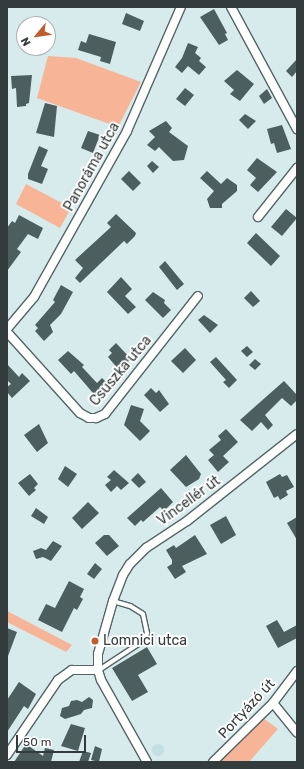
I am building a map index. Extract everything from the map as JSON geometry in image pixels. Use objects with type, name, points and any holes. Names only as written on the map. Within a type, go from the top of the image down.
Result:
[{"type":"street","name":"Panoráma utca","points":[[7,329],[34,296],[127,131],[180,7]]},
{"type":"street","points":[[231,7],[297,129]]},
{"type":"street","points":[[258,217],[297,168]]},
{"type":"street","name":"Csuszka utca","points":[[7,332],[80,413],[90,418],[96,418],[105,414],[198,296]]},
{"type":"street","name":"Vincellér út","points":[[98,670],[98,654],[113,601],[130,564],[138,554],[187,521],[297,434]]},
{"type":"street","points":[[7,755],[58,680],[72,670],[98,670],[101,680],[147,762]]},
{"type":"street","name":"Portyázó út","points":[[213,762],[273,703],[297,672]]},
{"type":"street","points":[[273,703],[297,733]]},
{"type":"lane","points":[[98,670],[143,641],[147,633],[143,614],[130,606],[113,601]]},
{"type":"shaded area","points":[[48,56],[76,58],[141,82],[118,127],[37,98]]},
{"type":"shaded area","points":[[26,184],[71,208],[60,228],[16,204]]},
{"type":"shaded area","points":[[7,611],[72,645],[66,652],[7,622]]},
{"type":"shaded area","points":[[263,718],[278,729],[249,762],[216,762]]},
{"type":"shaded area","points":[[156,744],[160,744],[164,750],[160,756],[156,756],[152,752],[152,748]]},
{"type":"building","points":[[214,9],[227,33],[225,34],[228,40],[219,45],[200,17]]},
{"type":"building","points":[[126,13],[144,21],[140,31],[122,24]]},
{"type":"building","points":[[89,34],[116,42],[110,64],[100,61],[101,57],[78,50],[81,41],[86,43]]},
{"type":"building","points":[[188,43],[198,47],[195,53],[201,58],[199,61],[206,67],[199,75],[188,66],[182,73],[175,67],[182,58]]},
{"type":"building","points":[[297,59],[297,71],[292,77],[286,71]]},
{"type":"building","points":[[237,70],[254,84],[240,101],[230,94],[234,90],[224,81]]},
{"type":"building","points":[[32,75],[29,103],[26,104],[26,106],[17,107],[16,88],[12,89],[11,76]]},
{"type":"building","points":[[185,88],[194,95],[185,106],[176,99]]},
{"type":"building","points":[[267,89],[272,98],[264,104],[259,96]]},
{"type":"building","points":[[45,103],[57,106],[54,137],[36,133]]},
{"type":"building","points":[[245,114],[256,121],[248,129],[239,120]]},
{"type":"building","points":[[166,121],[172,128],[169,132],[188,146],[184,160],[173,161],[159,147],[155,151],[147,145],[155,137],[149,131]]},
{"type":"building","points":[[282,125],[291,149],[277,153],[274,143],[271,144],[267,129]]},
{"type":"building","points":[[88,131],[100,135],[93,153],[81,148]]},
{"type":"building","points":[[39,146],[48,150],[41,166],[48,169],[42,184],[28,179],[28,174]]},
{"type":"building","points":[[257,158],[277,172],[258,192],[250,185],[256,178],[247,170]]},
{"type":"building","points":[[152,161],[159,167],[153,173],[147,166]]},
{"type":"building","points":[[129,171],[141,183],[133,191],[121,179]]},
{"type":"building","points":[[207,171],[221,184],[227,178],[237,185],[237,191],[222,204],[222,208],[210,208],[207,199],[214,191],[200,178]]},
{"type":"building","points":[[286,209],[297,218],[282,236],[271,227]]},
{"type":"building","points":[[116,214],[136,233],[135,236],[127,244],[124,241],[80,283],[75,278],[83,268],[75,260],[111,227],[107,223]]},
{"type":"building","points":[[19,215],[43,228],[38,239],[28,234],[17,249],[21,252],[7,271],[7,228],[12,221],[15,223]]},
{"type":"building","points":[[256,233],[280,256],[271,266],[247,243]]},
{"type":"building","points":[[165,261],[184,284],[177,290],[159,267]]},
{"type":"building","points":[[121,277],[132,289],[125,296],[136,307],[128,314],[107,292]]},
{"type":"building","points":[[61,285],[73,292],[61,314],[50,325],[53,332],[44,341],[35,331],[38,328],[35,325],[55,302],[53,300]]},
{"type":"building","points":[[251,291],[260,301],[253,307],[244,298]]},
{"type":"building","points":[[153,292],[165,300],[164,303],[171,310],[163,318],[145,300]]},
{"type":"building","points":[[204,315],[218,325],[210,333],[198,320]]},
{"type":"building","points":[[116,343],[131,359],[119,370],[108,357],[112,353],[109,350]]},
{"type":"building","points":[[247,346],[253,352],[247,357],[241,351]]},
{"type":"building","points":[[185,348],[196,360],[183,373],[171,361]]},
{"type":"building","points":[[68,351],[84,365],[82,367],[97,383],[102,378],[112,388],[99,400],[74,371],[71,374],[58,360]]},
{"type":"building","points":[[216,357],[237,380],[229,388],[223,382],[226,380],[210,362]]},
{"type":"building","points":[[255,359],[261,364],[255,370],[249,365]]},
{"type":"building","points":[[7,364],[19,377],[22,373],[30,381],[12,398],[7,392],[7,387],[11,384],[7,380]]},
{"type":"building","points":[[284,381],[297,395],[297,400],[291,406],[282,398],[265,415],[273,425],[268,430],[261,422],[252,431],[240,420]]},
{"type":"building","points":[[151,388],[156,393],[159,390],[169,404],[160,412],[144,395]]},
{"type":"building","points":[[131,405],[144,409],[140,421],[150,431],[140,441],[124,425]]},
{"type":"building","points":[[39,424],[48,443],[37,452],[24,435]]},
{"type":"building","points":[[226,429],[238,442],[223,456],[229,462],[218,472],[208,460],[214,455],[209,450],[221,440],[218,436]]},
{"type":"building","points":[[186,455],[201,474],[199,479],[186,487],[170,470]]},
{"type":"building","points":[[65,466],[77,474],[68,487],[58,479]]},
{"type":"building","points":[[114,470],[129,483],[121,490],[117,486],[111,492],[105,485],[111,480],[107,477]]},
{"type":"building","points":[[138,473],[146,482],[139,488],[131,480]]},
{"type":"building","points":[[30,474],[38,484],[34,488],[36,490],[29,496],[18,483]]},
{"type":"building","points":[[280,474],[282,477],[287,475],[294,487],[286,491],[288,495],[280,500],[278,496],[274,498],[266,482]]},
{"type":"building","points":[[161,488],[173,502],[164,511],[160,507],[143,522],[141,520],[135,526],[127,518]]},
{"type":"building","points":[[88,502],[99,513],[82,529],[72,518]]},
{"type":"building","points":[[36,508],[48,517],[44,524],[31,516]]},
{"type":"building","points":[[226,516],[236,535],[221,544],[210,525]]},
{"type":"building","points":[[297,517],[297,540],[287,523]]},
{"type":"building","points":[[104,535],[109,535],[119,546],[107,556],[95,543]]},
{"type":"building","points":[[195,535],[207,554],[182,566],[186,572],[175,579],[167,567],[172,564],[172,560],[166,550],[174,545],[176,548]]},
{"type":"building","points":[[53,541],[62,546],[51,561],[43,557],[36,559],[33,551],[41,548],[46,550]]},
{"type":"building","points":[[95,563],[102,569],[94,579],[87,574]]},
{"type":"building","points":[[69,581],[84,589],[80,597],[83,599],[77,610],[74,608],[62,632],[38,620],[46,604],[55,608]]},
{"type":"building","points":[[277,620],[284,632],[297,625],[297,638],[278,648],[266,626]]},
{"type":"building","points":[[7,628],[17,632],[8,656],[7,656]]},
{"type":"building","points":[[147,647],[157,664],[138,675],[148,692],[132,701],[112,668]]},
{"type":"building","points":[[19,682],[36,694],[28,709],[24,706],[7,732],[7,700]]},
{"type":"building","points":[[89,697],[93,700],[92,708],[84,710],[81,714],[65,719],[60,716],[62,708],[69,706],[71,701],[77,700],[82,702]]},
{"type":"building","points":[[71,724],[85,728],[78,751],[61,746]]},
{"type":"building","points":[[26,744],[43,756],[45,748],[54,750],[51,762],[14,762]]},
{"type":"building","points":[[95,746],[102,749],[99,762],[91,760]]},
{"type":"building","points":[[83,751],[91,753],[88,762],[79,762]]},
{"type":"place","name":"Lomnici utca","points":[[95,641]]}]
